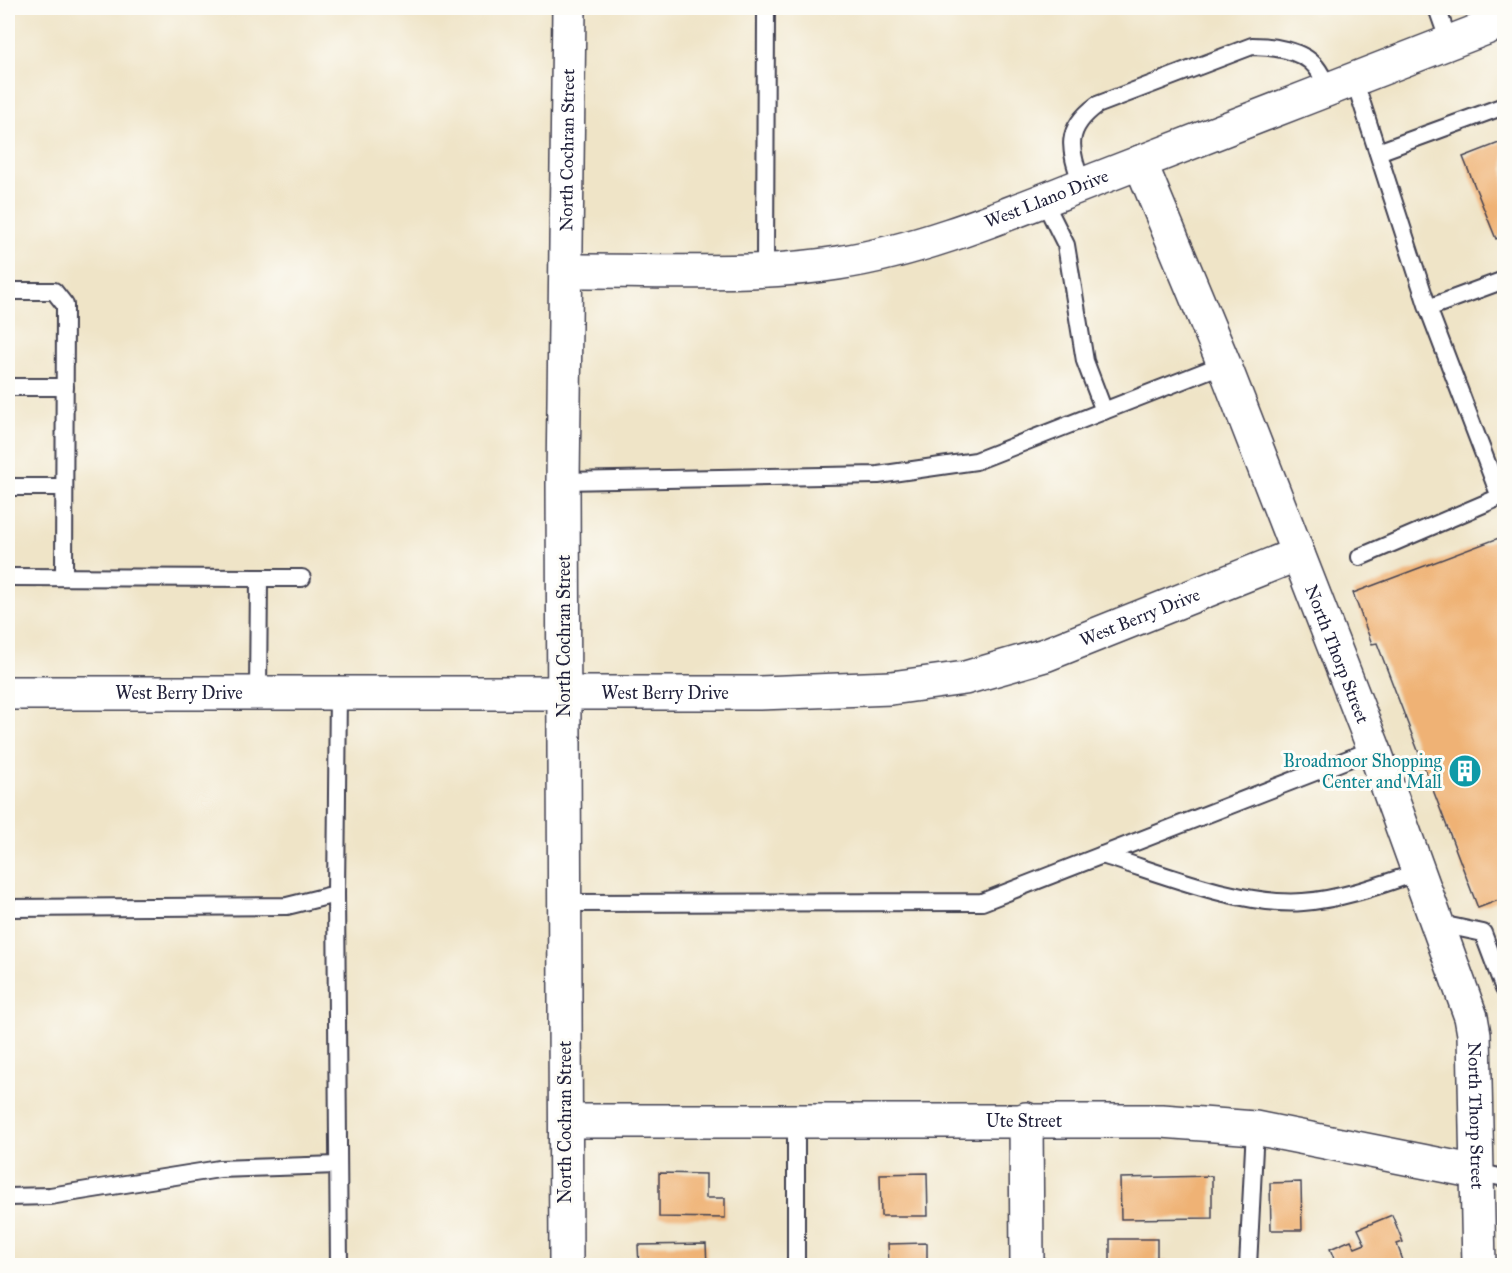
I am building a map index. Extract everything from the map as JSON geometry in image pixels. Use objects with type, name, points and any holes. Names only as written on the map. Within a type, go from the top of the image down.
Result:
[{"type":"street","name":"North Cochran Street","points":[[566,1266],[563,481],[569,8]]},
{"type":"street","name":"West Llano Drive","points":[[567,271],[765,269],[838,263],[898,250],[1043,199],[1504,21]]},
{"type":"street","name":"North Thorp Street","points":[[1140,162],[1224,364],[1374,749],[1471,1017],[1491,1175],[1479,1266]]},
{"type":"street","name":"West Berry Drive","points":[[8,693],[564,691],[759,693],[891,688],[965,678],[1045,655],[1298,554]]},
{"type":"street","name":"Ute Street","points":[[566,1121],[796,1119],[1162,1121],[1255,1128],[1491,1175]]},
{"type":"street","points":[[1026,1119],[1027,1266]]},
{"type":"lane","points":[[765,269],[766,8]]},
{"type":"lane","points":[[1437,8],[1449,42]]},
{"type":"lane","points":[[1082,184],[1071,152],[1072,135],[1081,117],[1097,105],[1252,46],[1272,46],[1303,57],[1341,84],[1377,152],[1428,308],[1502,496],[1360,557]]},
{"type":"lane","points":[[1377,152],[1504,106]]},
{"type":"lane","points":[[1043,199],[1066,245],[1085,361],[1104,411]]},
{"type":"lane","points":[[1428,308],[1504,280]]},
{"type":"lane","points":[[8,291],[54,291],[65,305],[64,577]]},
{"type":"lane","points":[[563,481],[878,475],[976,461],[1224,364]]},
{"type":"lane","points":[[8,387],[65,387]]},
{"type":"lane","points":[[8,486],[64,487]]},
{"type":"lane","points":[[8,577],[302,578]]},
{"type":"lane","points":[[258,692],[259,578]]},
{"type":"lane","points":[[338,692],[336,894],[339,1266]]},
{"type":"lane","points":[[564,903],[982,902],[1374,749]]},
{"type":"lane","points":[[1102,855],[1245,898],[1301,902],[1353,895],[1418,872]]},
{"type":"lane","points":[[8,908],[287,906],[336,894]]},
{"type":"lane","points":[[1436,923],[1482,933],[1504,989]]},
{"type":"lane","points":[[796,1119],[796,1266]]},
{"type":"lane","points":[[1248,1266],[1255,1128]]},
{"type":"lane","points":[[8,1197],[50,1196],[219,1169],[338,1164]]},
{"type":"building","points":[[1504,141],[1504,235],[1496,239],[1463,157]]},
{"type":"building","name":"Broadmoor Shopping Center and Mall","points":[[1504,536],[1504,898],[1478,908],[1377,643],[1372,644],[1353,593]]},
{"type":"building","points":[[659,1173],[706,1174],[706,1198],[725,1198],[725,1218],[659,1217]]},
{"type":"building","points":[[927,1173],[928,1216],[881,1216],[880,1174]]},
{"type":"building","points":[[1212,1176],[1212,1218],[1121,1219],[1120,1178]]},
{"type":"building","points":[[1301,1182],[1302,1230],[1271,1230],[1270,1183]]},
{"type":"building","points":[[1392,1215],[1403,1242],[1397,1244],[1405,1266],[1337,1266],[1330,1249],[1351,1240],[1355,1248],[1365,1244],[1358,1229]]},
{"type":"building","points":[[1110,1239],[1157,1239],[1157,1261],[1168,1261],[1168,1266],[1110,1266]]},
{"type":"building","points":[[927,1243],[927,1266],[889,1266],[888,1244]]},
{"type":"building","points":[[706,1244],[707,1266],[639,1266],[638,1245]]},
{"type":"place","name":"Broadmoor Shopping Center and Mall","points":[[1465,771]]}]
